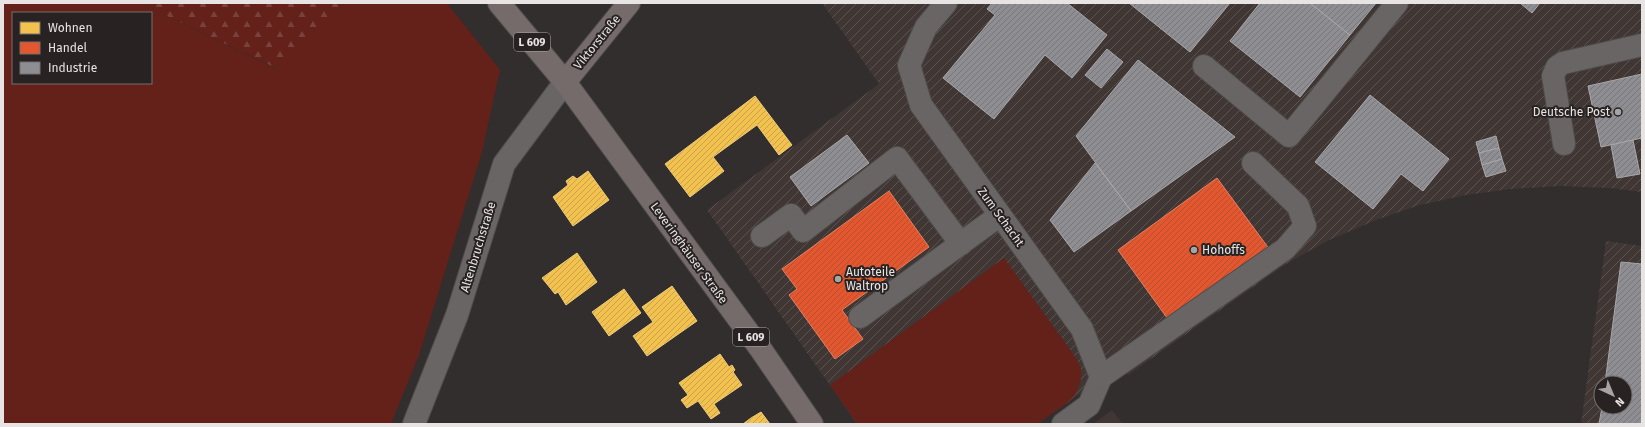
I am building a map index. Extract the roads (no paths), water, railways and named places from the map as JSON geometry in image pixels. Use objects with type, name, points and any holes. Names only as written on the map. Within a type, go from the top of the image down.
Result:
[{"type":"main road","name":"L 609","points":[[499,3],[565,82]]},
{"type":"main road","name":"Viktorstraße","points":[[565,82],[630,3]]},
{"type":"main road","name":"Leveringhäuser Straße","points":[[565,82],[762,351],[812,424]]},
{"type":"street","name":"Zum Schacht","points":[[946,3],[926,27],[909,65],[921,105],[1082,329],[1101,377]]},
{"type":"street","points":[[1204,66],[1289,136],[1397,3]]},
{"type":"street","points":[[1564,144],[1553,76],[1558,67],[1562,63],[1642,45]]},
{"type":"street","name":"Altenbruchstraße","points":[[414,424],[457,314],[504,164],[565,82]]},
{"type":"street","points":[[762,236],[791,215],[803,230],[897,158],[961,244]]},
{"type":"street","points":[[1063,424],[1089,405],[1101,377],[1285,249],[1305,226],[1298,206],[1252,163]]},
{"type":"street","points":[[860,318],[1000,215]]},
{"type":"place","name":"Deutsche Post","points":[[1618,112]]},
{"type":"place","name":"Hohoffs","points":[[1194,250]]},
{"type":"place","name":"Autoteile Waltrop","points":[[838,279]]}]
